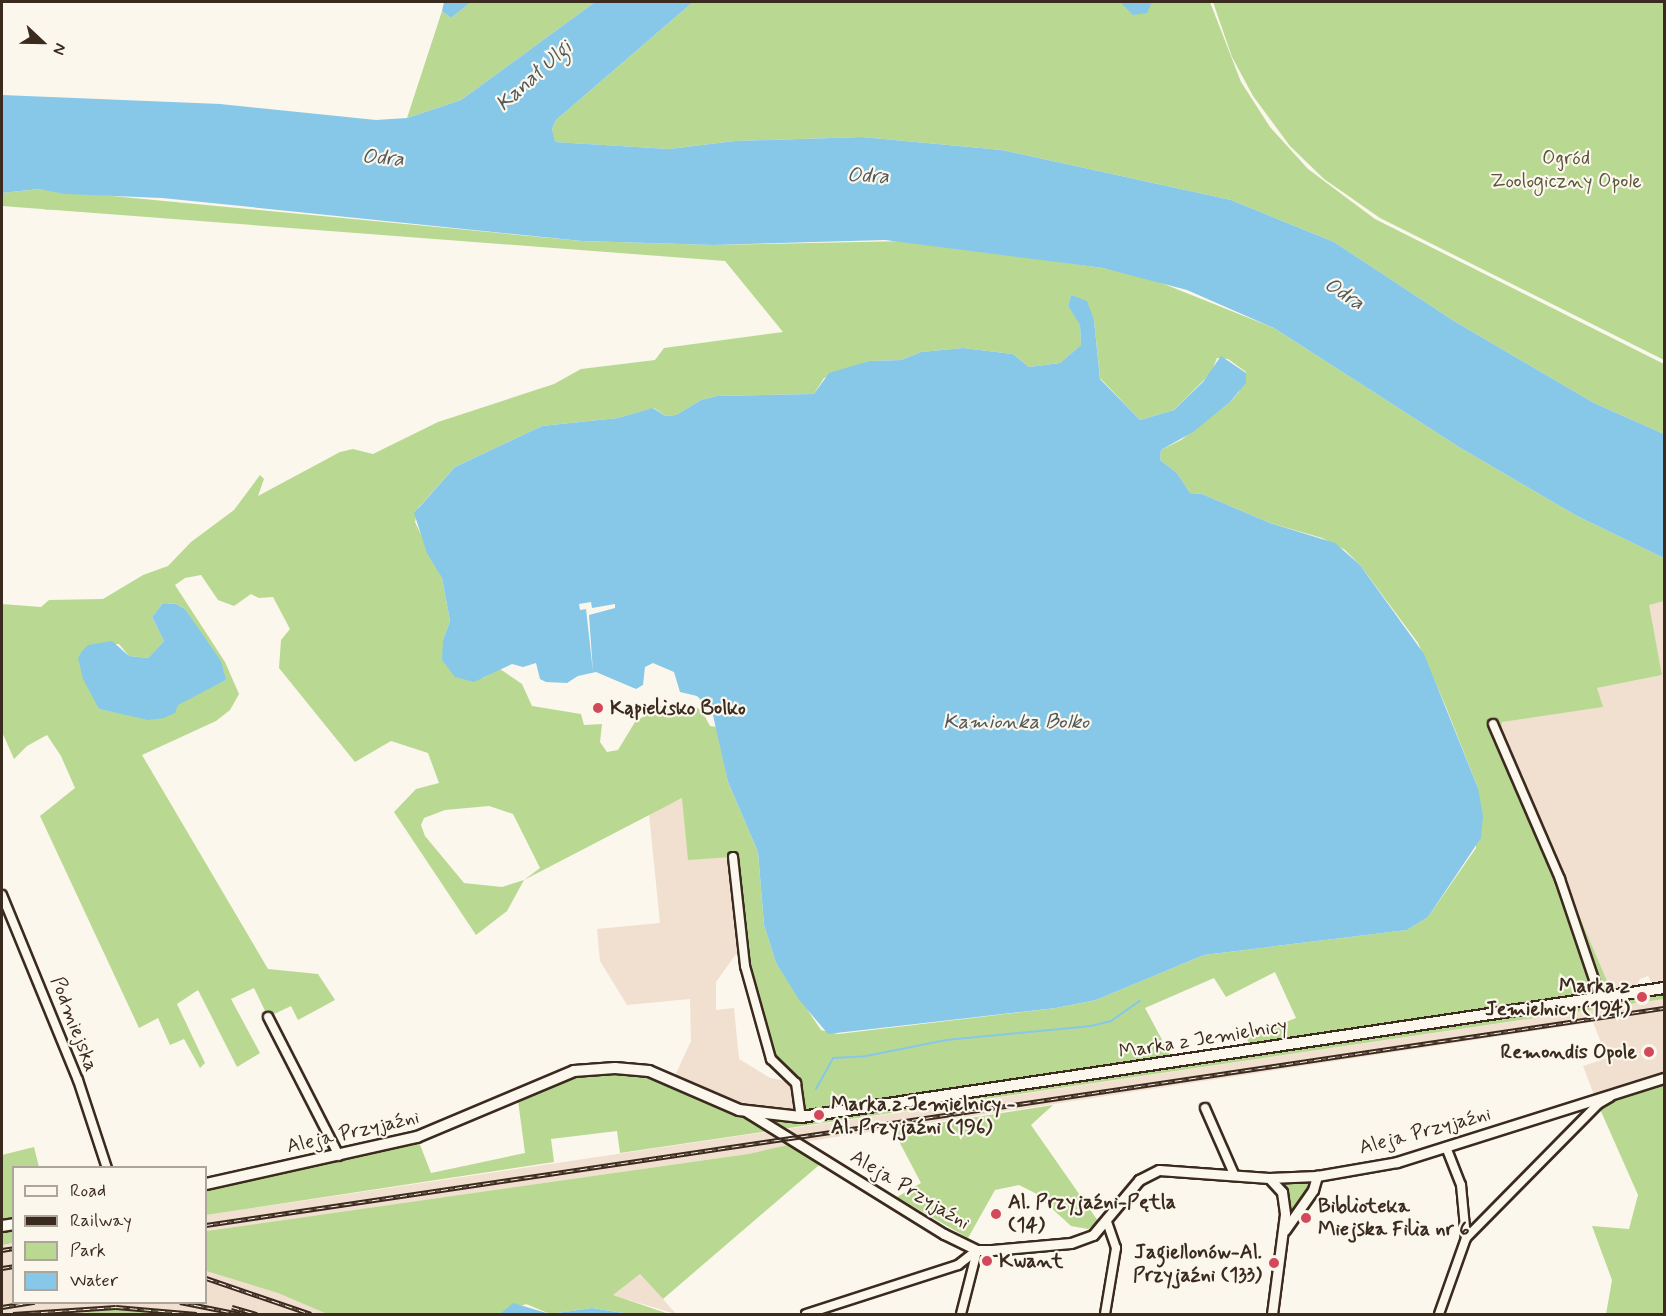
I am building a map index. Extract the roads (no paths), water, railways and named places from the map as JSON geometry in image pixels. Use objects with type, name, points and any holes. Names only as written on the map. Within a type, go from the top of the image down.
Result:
[{"type":"main road","name":"Marka z Jemielnicy","points":[[747,1112],[801,1117],[1665,988]]},
{"type":"main road","name":"Aleja Przyjaźni","points":[[207,1184],[417,1137],[557,1076],[588,1069],[649,1071],[747,1112]]},
{"type":"street","points":[[1493,724],[1560,879],[1600,997]]},
{"type":"street","points":[[733,857],[745,966],[771,1059],[796,1083],[801,1117]]},
{"type":"street","name":"Podmiejska","points":[[2,895],[78,1080],[107,1166]]},
{"type":"street","points":[[268,1017],[339,1156]]},
{"type":"street","name":"Aleja Przyjaźni","points":[[747,1112],[944,1234],[977,1250],[1071,1243],[1093,1235],[1107,1222],[1135,1184],[1154,1171],[1234,1174],[1269,1178],[1317,1176],[1396,1162],[1665,1078]]},
{"type":"street","points":[[1466,1238],[1598,1104],[1618,1093]]},
{"type":"street","points":[[1205,1108],[1234,1174]]},
{"type":"street","points":[[1439,1314],[1466,1238],[1461,1185],[1446,1147]]},
{"type":"street","points":[[1284,1231],[1313,1190],[1317,1176]]},
{"type":"street","points":[[1269,1178],[1284,1197],[1284,1231],[1272,1314]]},
{"type":"street","points":[[1105,1314],[1116,1248],[1107,1222]]},
{"type":"street","points":[[806,1314],[958,1265],[977,1250]]},
{"type":"street","points":[[961,1314],[977,1250]]},
{"type":"water","points":[[444,2],[471,2],[451,18],[442,11]]},
{"type":"water","points":[[595,2],[693,2],[556,120],[552,129],[555,142],[669,149],[735,141],[862,137],[1002,150],[1231,200],[1334,242],[1454,321],[1594,403],[1664,434],[1664,558],[1577,516],[1459,447],[1274,328],[1187,290],[1103,268],[885,240],[713,245],[582,241],[162,198],[65,194],[39,189],[2,193],[2,95],[220,104],[376,120],[407,118],[461,100]]},
{"type":"water","points":[[1120,2],[1152,2],[1147,13],[1133,15]]},
{"type":"water","name":"Kamionka Bolko","points":[[1071,295],[1087,301],[1094,320],[1100,379],[1140,420],[1174,410],[1203,382],[1221,356],[1246,373],[1246,383],[1230,402],[1193,432],[1161,450],[1160,460],[1177,473],[1190,493],[1202,494],[1270,523],[1335,543],[1360,565],[1424,654],[1478,788],[1483,816],[1481,838],[1428,917],[1407,930],[1204,955],[1096,1000],[1056,1008],[828,1034],[800,1001],[776,963],[764,925],[758,852],[728,782],[712,711],[697,696],[680,692],[674,672],[653,663],[645,667],[643,685],[636,689],[596,672],[578,676],[567,683],[546,682],[540,679],[536,663],[523,667],[512,664],[474,682],[455,677],[442,660],[443,640],[450,621],[442,578],[427,553],[414,513],[455,467],[542,426],[618,418],[653,408],[665,416],[676,415],[701,400],[717,396],[814,394],[829,373],[869,361],[901,360],[921,352],[963,348],[1013,354],[1029,367],[1060,363],[1081,345],[1080,325],[1068,306]]},
{"type":"water","points":[[163,603],[176,604],[185,609],[221,661],[226,680],[178,705],[175,713],[164,718],[148,720],[99,709],[83,679],[78,658],[82,651],[88,645],[112,641],[129,656],[148,658],[164,641],[152,617]]},
{"type":"water","points":[[513,1303],[550,1314],[500,1314]]},
{"type":"water","points":[[592,1308],[630,1314],[550,1314]]},
{"type":"waterway","points":[[816,1089],[833,1058],[866,1056],[946,1040],[1091,1026],[1111,1021],[1140,1001]]},
{"type":"railway","points":[[207,1225],[1664,1008]]},
{"type":"railway","points":[[2,1250],[12,1248]]},
{"type":"railway","points":[[2,1268],[12,1266]]},
{"type":"railway","points":[[207,1278],[311,1314]]},
{"type":"railway","points":[[2,1307],[22,1304]]},
{"type":"railway","points":[[190,1304],[240,1314]]},
{"type":"railway","points":[[13,1314],[116,1307],[197,1314]]},
{"type":"railway","points":[[232,1307],[257,1314]]},
{"type":"place","name":"Kąpielisko Bolko","points":[[598,708]]},
{"type":"place","name":"Marka z Jemielnicy (194)","points":[[1642,997]]},
{"type":"place","name":"Remondis Opole","points":[[1649,1052]]},
{"type":"place","name":"Marka z Jemielnicy - Al. Przyjaźni (196)","points":[[819,1115]]},
{"type":"place","name":"Al. Przyjaźni-Pętla (14)","points":[[996,1214]]},
{"type":"place","name":"Biblioteka Miejska Filia nr 6","points":[[1306,1218]]},
{"type":"place","name":"Kwant","points":[[987,1261]]},
{"type":"place","name":"Jagiellonów-Al. Przyjaźni (133)","points":[[1274,1263]]},
{"type":"water label","name":"Kanał Ulgi","points":[[534,76]]},
{"type":"water label","name":"Odra","points":[[383,158]]},
{"type":"water label","name":"Odra","points":[[868,176]]},
{"type":"water label","name":"Odra","points":[[1344,294]]},
{"type":"park label","name":"Ogród Zoologiczny Opole","points":[[1566,170]]}]
